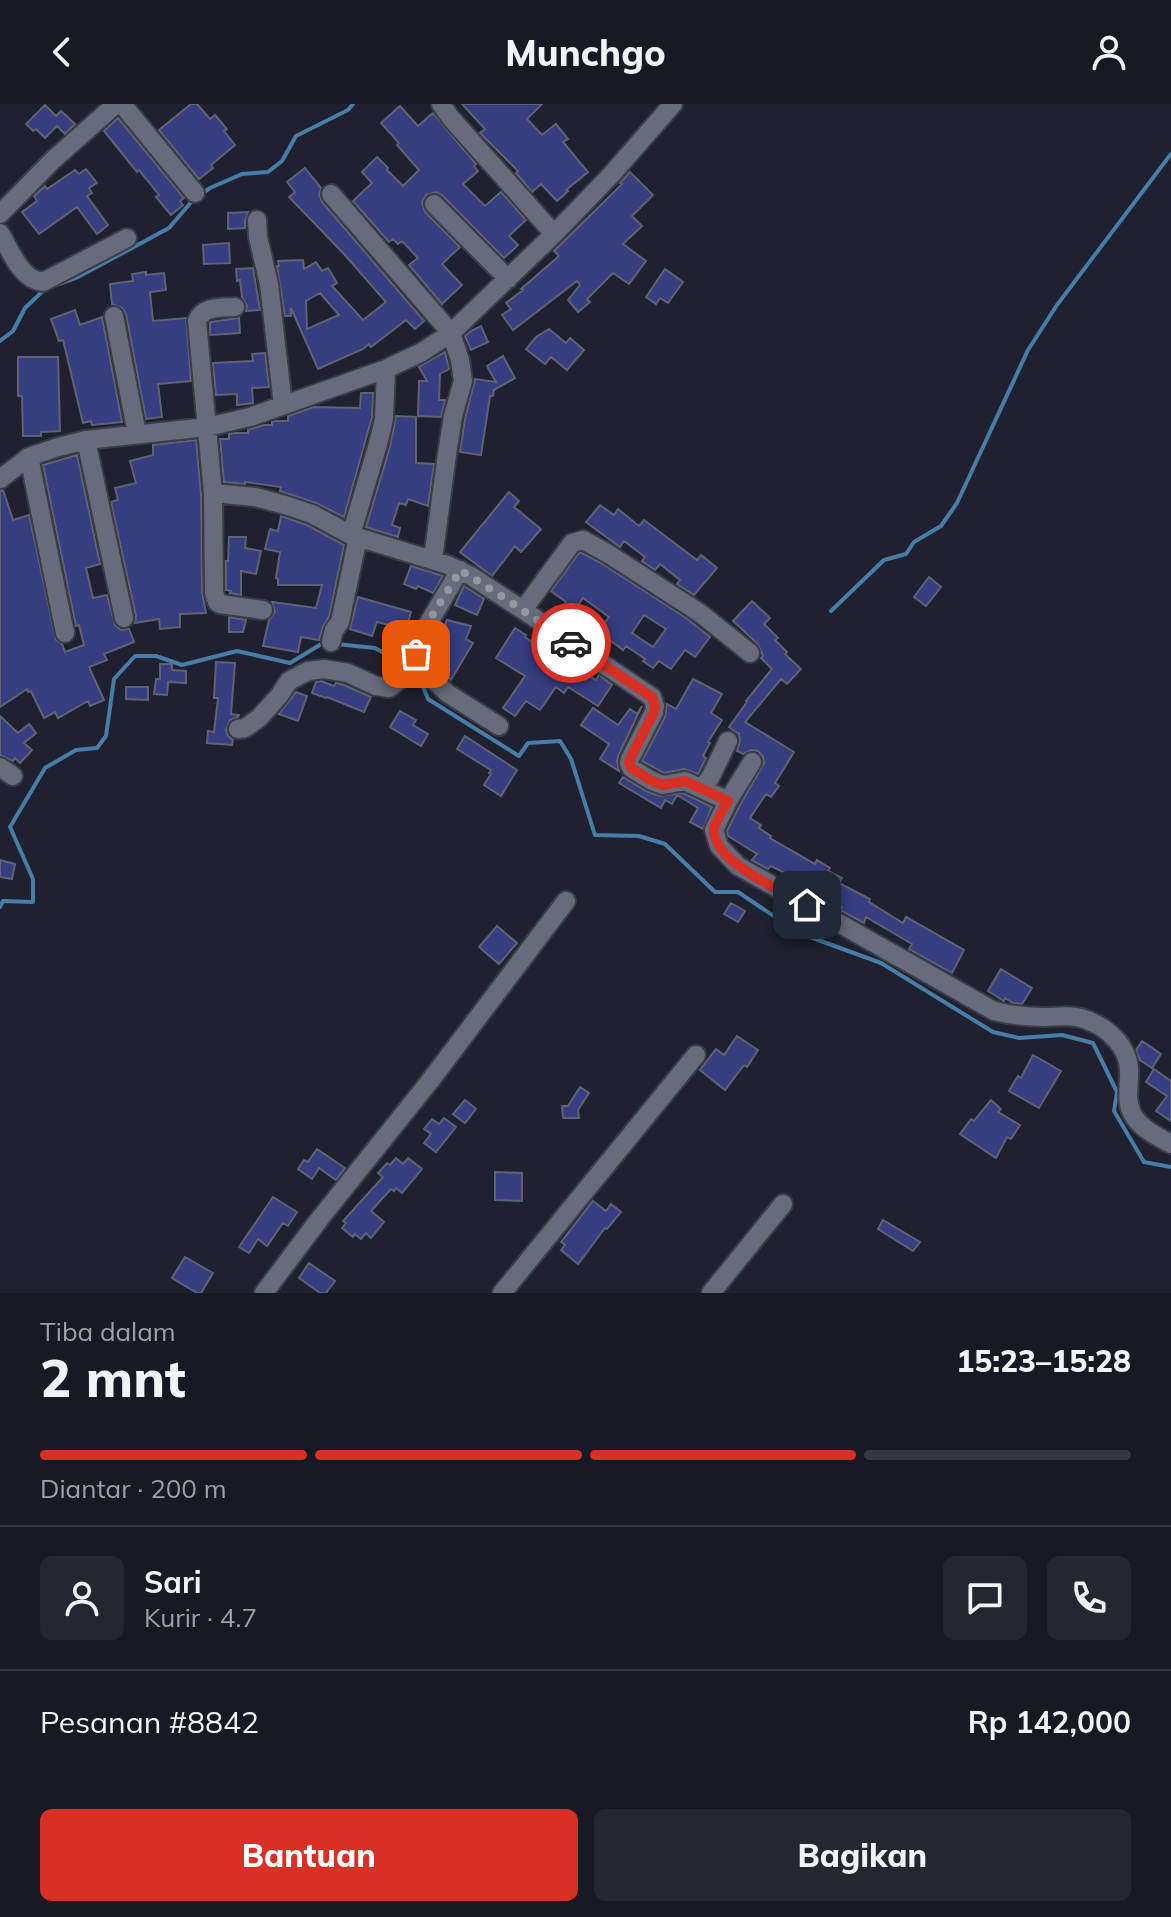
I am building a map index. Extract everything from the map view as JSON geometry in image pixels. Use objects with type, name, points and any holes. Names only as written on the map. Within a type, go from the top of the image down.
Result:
[{"type":"street","points":[[0,214],[53,160],[116,104]]},
{"type":"street","points":[[122,104],[195,193]]},
{"type":"street","points":[[441,104],[554,234]]},
{"type":"street","points":[[0,479],[29,457],[86,440],[207,427],[250,417],[386,369],[422,352],[451,333],[554,234],[673,104]]},
{"type":"street","points":[[331,194],[451,333],[460,360],[463,381],[453,416],[433,559]]},
{"type":"street","points":[[434,204],[508,279]]},
{"type":"street","points":[[257,220],[269,284],[283,405]]},
{"type":"street","points":[[0,233],[24,273],[35,281],[43,282],[127,238]]},
{"type":"street","points":[[235,307],[205,311],[198,317],[213,493],[214,592],[217,602],[225,606],[263,610]]},
{"type":"street","points":[[114,316],[137,434]]},
{"type":"street","points":[[331,642],[340,622],[354,536],[384,419],[386,369]]},
{"type":"street","points":[[86,440],[124,618]]},
{"type":"street","points":[[29,457],[65,633]]},
{"type":"street","points":[[213,493],[255,497],[285,505],[312,514],[354,536],[460,570],[652,697],[654,712],[630,759],[631,768],[657,783],[663,785],[681,780],[728,801]]},
{"type":"street","points":[[523,610],[572,543],[583,540],[700,613],[750,653]]},
{"type":"street","points":[[238,729],[259,718],[289,681],[308,671],[324,669],[348,673],[376,686],[389,688],[413,664],[419,639],[460,570]]},
{"type":"street","points":[[413,664],[447,693],[499,726]]},
{"type":"street","points":[[702,787],[710,778],[728,741]]},
{"type":"street","points":[[752,762],[716,824],[715,835],[722,850],[738,866],[994,1011],[1011,1016],[1085,1018],[1104,1029],[1118,1041],[1127,1057],[1127,1091],[1132,1113],[1148,1131],[1171,1144]]},
{"type":"street","points":[[264,1293],[566,901]]},
{"type":"street","points":[[502,1293],[696,1055]]},
{"type":"street","points":[[711,1293],[783,1204]]},
{"type":"building","points":[[191,104],[197,104],[210,119],[215,115],[235,145],[199,179],[159,130]]},
{"type":"building","points":[[462,104],[542,104],[527,119],[542,135],[556,124],[568,139],[563,142],[588,172],[557,201],[541,184],[532,192],[516,173],[518,171],[480,133],[485,129]]},
{"type":"building","points":[[45,105],[56,116],[61,111],[75,124],[65,134],[57,126],[45,138],[36,129],[33,131],[26,124]]},
{"type":"building","points":[[400,106],[418,126],[433,113],[476,164],[474,166],[478,171],[463,184],[485,206],[501,192],[526,220],[509,236],[518,245],[504,258],[443,196],[436,192],[426,195],[422,202],[425,212],[460,247],[442,264],[462,285],[442,304],[409,265],[418,258],[402,241],[398,244],[393,239],[389,242],[353,201],[372,183],[362,172],[377,157],[403,186],[419,170],[381,123]]},
{"type":"building","points":[[118,118],[184,198],[180,201],[183,205],[171,215],[156,197],[159,195],[104,131]]},
{"type":"building","points":[[305,168],[321,188],[319,195],[322,202],[424,321],[415,329],[406,320],[371,347],[369,344],[318,369],[291,308],[291,316],[285,316],[278,261],[303,260],[304,269],[316,262],[322,271],[328,268],[337,283],[332,286],[363,320],[386,302],[289,197],[295,192],[287,182]],"holes":[[[320,293],[339,315],[307,329],[306,301]]]},
{"type":"building","points":[[86,169],[97,183],[89,188],[92,193],[87,196],[108,225],[97,234],[77,207],[39,234],[22,212],[37,201],[34,196],[45,186],[47,189],[75,170],[79,174]]},
{"type":"building","points":[[630,172],[653,195],[632,216],[642,226],[623,244],[646,261],[629,284],[613,273],[578,312],[568,300],[580,285],[577,281],[513,330],[502,315],[511,309],[506,303],[559,256],[554,251],[622,184]]},
{"type":"building","points":[[248,212],[245,228],[228,229],[228,213]]},
{"type":"building","points":[[229,243],[230,263],[204,264],[203,245]]},
{"type":"building","points":[[253,268],[260,310],[246,311],[236,269]]},
{"type":"building","points":[[665,269],[683,282],[668,303],[660,298],[656,304],[646,297]]},
{"type":"building","points":[[146,272],[146,275],[164,273],[166,290],[150,292],[153,321],[186,318],[191,381],[158,384],[162,417],[146,419],[126,314],[122,308],[112,304],[110,284],[133,281],[132,274]]},
{"type":"building","points":[[75,310],[80,325],[102,317],[122,422],[83,423],[63,340],[59,341],[51,319]]},
{"type":"building","points":[[239,318],[240,333],[210,335],[210,322]]},
{"type":"building","points":[[481,326],[488,342],[471,350],[465,336]]},
{"type":"building","points":[[549,329],[566,343],[570,338],[584,350],[567,370],[551,357],[545,364],[526,349],[536,337]]},
{"type":"building","points":[[445,352],[449,369],[440,374],[439,400],[445,400],[441,417],[418,416],[419,381],[427,381],[419,367]]},
{"type":"building","points":[[265,353],[269,387],[252,388],[253,403],[237,405],[237,394],[216,395],[213,363],[253,361],[252,354]]},
{"type":"building","points":[[503,356],[515,378],[494,390],[493,396],[490,396],[481,455],[460,452],[475,379],[496,382],[487,366]]},
{"type":"building","points":[[18,357],[58,357],[60,431],[41,432],[41,436],[23,436],[22,396],[18,396]]},
{"type":"building","points":[[361,393],[373,393],[372,417],[344,517],[316,503],[280,491],[281,487],[224,482],[220,439],[229,439],[229,434],[248,433],[248,430],[272,425],[272,422],[288,421],[288,416],[314,407],[360,408]]},
{"type":"building","points":[[396,416],[416,417],[416,463],[434,464],[428,506],[408,499],[406,505],[399,503],[392,525],[400,528],[398,537],[366,527]]},
{"type":"building","points":[[196,440],[201,494],[202,592],[206,613],[180,614],[180,627],[160,629],[159,619],[135,623],[111,502],[118,500],[115,488],[136,483],[130,461],[153,455],[153,445]]},
{"type":"building","points":[[77,455],[100,564],[86,568],[93,598],[107,595],[115,625],[121,630],[129,629],[134,642],[104,654],[107,660],[89,667],[104,700],[90,706],[88,701],[58,718],[55,712],[44,718],[31,691],[27,689],[0,707],[0,491],[3,490],[13,520],[29,515],[56,640],[65,652],[84,645],[79,625],[76,626],[43,465]]},
{"type":"building","points":[[509,492],[519,501],[514,507],[541,529],[521,552],[515,546],[492,576],[460,552]]},
{"type":"building","points":[[600,505],[614,515],[618,509],[639,526],[644,520],[697,560],[701,555],[717,568],[694,595],[677,584],[680,580],[660,564],[655,570],[642,561],[645,557],[624,541],[620,547],[586,522]]},
{"type":"building","points":[[281,516],[307,525],[344,545],[329,617],[319,640],[301,637],[298,652],[263,646],[269,620],[275,612],[272,602],[316,608],[322,585],[278,585],[276,578],[280,552],[265,549],[270,529],[278,531]]},
{"type":"building","points":[[229,537],[246,537],[245,548],[261,551],[256,574],[241,571],[241,595],[226,590]]},
{"type":"building","points":[[582,553],[686,618],[710,637],[695,657],[685,650],[671,669],[659,661],[653,668],[626,646],[623,650],[598,631],[609,617],[583,598],[571,615],[562,608],[566,602],[551,591]],"holes":[[[644,615],[666,629],[653,647],[632,633]]]},
{"type":"building","points":[[411,566],[443,576],[433,593],[404,584]]},
{"type":"building","points":[[929,577],[941,587],[926,606],[914,597]]},
{"type":"building","points":[[464,586],[484,599],[477,615],[455,605]]},
{"type":"building","points":[[358,597],[411,612],[406,629],[377,622],[372,636],[350,629]]},
{"type":"building","points":[[752,601],[770,618],[764,624],[778,638],[775,640],[787,652],[785,654],[801,669],[787,684],[781,679],[745,722],[794,752],[775,783],[779,786],[771,797],[766,794],[750,818],[761,825],[759,828],[770,838],[815,864],[817,860],[830,868],[828,871],[842,878],[839,883],[870,899],[869,902],[903,923],[906,917],[964,950],[952,973],[909,949],[912,944],[866,917],[864,923],[840,910],[842,907],[802,888],[805,883],[752,860],[757,854],[728,836],[727,831],[764,763],[758,751],[743,754],[737,751],[739,734],[729,727],[772,669],[761,658],[758,644],[733,621]]},
{"type":"building","points":[[229,617],[246,620],[243,632],[229,632]]},
{"type":"building","points":[[447,620],[471,626],[466,639],[473,643],[451,680],[432,661],[438,648],[430,644],[437,632],[441,634]]},
{"type":"building","points":[[515,628],[563,664],[565,661],[596,680],[599,675],[612,685],[598,706],[568,687],[564,693],[556,687],[540,710],[526,701],[515,716],[503,708],[525,676],[496,658]]},
{"type":"building","points":[[216,662],[235,663],[231,714],[239,715],[230,720],[226,730],[233,740],[232,745],[207,743],[208,731],[214,732],[218,698],[214,698]]},
{"type":"building","points":[[160,664],[172,664],[172,670],[186,671],[186,683],[168,682],[167,695],[154,694],[156,679],[160,679]]},
{"type":"building","points":[[693,679],[722,694],[711,713],[722,720],[708,742],[703,756],[706,758],[698,774],[684,769],[664,773],[642,761],[665,717],[667,704],[676,709]]},
{"type":"building","points":[[316,682],[334,686],[336,683],[344,685],[371,697],[364,712],[312,693]]},
{"type":"building","points":[[126,687],[148,687],[148,700],[126,699]]},
{"type":"building","points":[[296,692],[307,696],[298,721],[279,714]]},
{"type":"building","points":[[642,706],[618,756],[619,771],[600,759],[609,744],[581,725],[593,708],[618,725],[630,709],[637,714]]},
{"type":"building","points":[[400,711],[416,720],[413,725],[428,734],[421,746],[390,727]]},
{"type":"building","points":[[0,716],[18,733],[29,724],[36,733],[24,743],[32,750],[20,763],[15,758],[13,761],[0,755]]},
{"type":"building","points":[[465,736],[517,770],[501,796],[484,785],[491,770],[457,749]]},
{"type":"building","points":[[623,777],[659,796],[683,793],[712,807],[703,829],[690,822],[698,808],[677,795],[672,804],[665,800],[661,808],[619,783]]},
{"type":"building","points":[[0,860],[15,864],[12,879],[0,877]]},
{"type":"building","points":[[731,903],[745,911],[738,922],[724,914]]},
{"type":"building","points":[[497,926],[517,943],[499,964],[479,947]]},
{"type":"building","points":[[1001,969],[1032,988],[1022,1004],[1005,998],[1004,1001],[988,991]]},
{"type":"building","points":[[737,1036],[758,1050],[725,1090],[700,1070],[716,1049],[724,1055]]},
{"type":"building","points":[[1142,1041],[1161,1054],[1152,1068],[1140,1060],[1136,1050]]},
{"type":"building","points":[[1033,1055],[1061,1071],[1039,1108],[1009,1091],[1018,1076],[1021,1078]]},
{"type":"building","points":[[1154,1069],[1171,1081],[1171,1121],[1156,1111],[1167,1096],[1146,1082]]},
{"type":"building","points":[[580,1087],[589,1093],[578,1110],[579,1118],[563,1118],[562,1106],[568,1106]]},
{"type":"building","points":[[465,1100],[476,1109],[465,1123],[453,1114]]},
{"type":"building","points":[[991,1100],[1001,1109],[998,1112],[1020,1125],[1011,1139],[1007,1137],[996,1158],[960,1134]]},
{"type":"building","points":[[444,1118],[456,1127],[436,1152],[424,1143],[431,1134],[424,1129],[432,1119],[439,1124]]},
{"type":"building","points":[[317,1149],[345,1168],[336,1180],[319,1168],[312,1179],[298,1169],[304,1160],[308,1162]]},
{"type":"building","points":[[396,1158],[403,1164],[408,1158],[422,1169],[402,1193],[396,1188],[394,1191],[391,1189],[371,1211],[384,1222],[371,1238],[366,1233],[361,1239],[355,1234],[353,1237],[342,1228],[346,1223],[343,1221],[383,1177],[378,1173]]},
{"type":"building","points":[[495,1172],[522,1173],[522,1201],[495,1200]]},
{"type":"building","points":[[273,1197],[297,1212],[288,1226],[283,1223],[267,1246],[258,1239],[249,1253],[239,1247]]},
{"type":"building","points":[[593,1201],[606,1211],[611,1204],[621,1212],[578,1264],[561,1250],[565,1245],[561,1242]]},
{"type":"building","points":[[883,1220],[920,1242],[913,1251],[878,1229]]},
{"type":"building","points":[[185,1257],[213,1273],[201,1293],[172,1278]]},
{"type":"building","points":[[309,1263],[335,1281],[326,1293],[320,1293],[299,1278]]},
{"type":"waterway","points":[[200,195],[242,174],[268,172],[282,161],[296,136],[348,110],[353,104]]},
{"type":"waterway","points":[[831,611],[884,560],[906,554],[914,542],[941,526],[957,503],[1028,350],[1057,305],[1171,154]]},
{"type":"waterway","points":[[56,285],[78,277],[169,228],[193,200]]},
{"type":"waterway","points":[[0,341],[13,331],[25,308],[44,290]]},
{"type":"waterway","points":[[0,907],[3,901],[33,902],[33,879],[10,827],[45,768],[76,750],[97,748],[106,736],[114,679],[135,656],[156,656],[182,665],[237,651],[290,663],[328,643]]},
{"type":"waterway","points":[[336,644],[375,648],[403,664]]},
{"type":"waterway","points":[[410,669],[420,679],[428,699],[519,756],[528,743],[560,741],[571,759],[595,835],[639,836],[665,844],[715,892],[738,892],[799,933],[881,963],[993,1032],[1019,1038],[1062,1035],[1093,1043],[1117,1092],[1114,1111],[1144,1162],[1171,1167]]},
{"type":"way so far","points":[[416,654],[424,629],[460,570],[571,643]]},
{"type":"route","points":[[571,643],[652,697],[654,712],[630,759],[631,768],[657,783],[663,785],[685,781],[728,801],[714,830],[722,850],[738,866],[807,905]]}]
